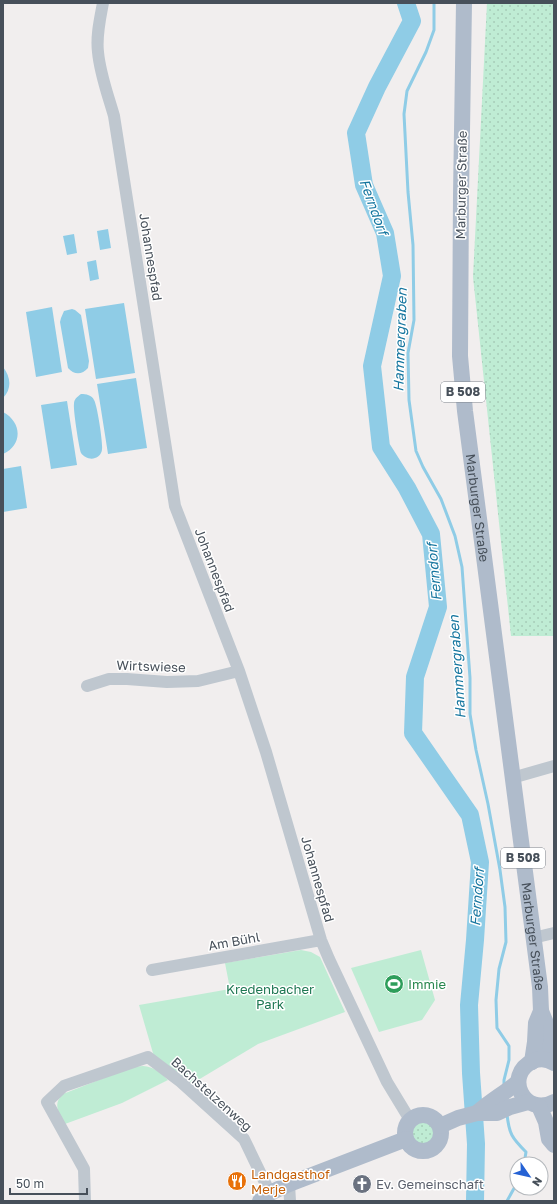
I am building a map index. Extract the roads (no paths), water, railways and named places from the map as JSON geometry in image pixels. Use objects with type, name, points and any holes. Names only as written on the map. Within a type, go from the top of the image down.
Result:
[{"type":"main road","name":"Marburger Straße","points":[[464,3],[460,356],[472,476],[540,987],[541,1011],[548,1028],[547,1043],[553,1062]]},
{"type":"main road","name":"Marburger Straße","points":[[532,1062],[536,1024],[541,1011]]},
{"type":"main road","name":"B 508","points":[[532,1062],[544,1060],[553,1062]]},
{"type":"main road","points":[[532,1062],[523,1068],[518,1082],[523,1096],[540,1103]]},
{"type":"main road","points":[[477,1113],[488,1102],[504,1094],[518,1082]]},
{"type":"main road","points":[[440,1126],[458,1118],[477,1113],[497,1113],[510,1107],[540,1103]]},
{"type":"main road","points":[[540,1103],[546,1122],[549,1139],[554,1145]]},
{"type":"main road","points":[[417,1115],[428,1115],[435,1118],[440,1126],[442,1131],[440,1140],[430,1149],[420,1151],[415,1149],[406,1139],[406,1128],[411,1119],[417,1115]]},
{"type":"main road","points":[[265,1197],[289,1184],[406,1139]]},
{"type":"street","name":"Johannespfad","points":[[103,3],[99,23],[98,52],[102,77],[114,116],[174,506],[239,671],[266,752],[321,940],[387,1082],[411,1119]]},
{"type":"street","name":"Wirtswiese","points":[[87,686],[109,679],[167,682],[198,681],[239,671]]},
{"type":"street","points":[[512,778],[554,766]]},
{"type":"street","points":[[533,938],[554,933]]},
{"type":"street","name":"Am Bühl","points":[[152,970],[321,940]]},
{"type":"street","name":"Bachstelzenweg","points":[[85,1201],[84,1168],[47,1102],[64,1086],[148,1058],[200,1099],[244,1139],[265,1197]]},
{"type":"street","points":[[289,1184],[290,1201]]},
{"type":"water","points":[[108,229],[111,248],[100,250],[97,231]]},
{"type":"water","points":[[74,234],[77,253],[67,255],[63,236]]},
{"type":"water","points":[[96,260],[99,279],[90,281],[87,262]]},
{"type":"water","points":[[124,303],[135,373],[96,379],[85,309]]},
{"type":"water","points":[[52,307],[62,372],[36,377],[26,312]]},
{"type":"water","points":[[72,309],[81,315],[89,361],[88,368],[81,373],[75,373],[68,368],[60,322],[64,311]]},
{"type":"water","points":[[3,367],[8,375],[9,387],[3,398]]},
{"type":"water","points":[[136,378],[147,448],[108,454],[97,384]]},
{"type":"water","points":[[81,394],[89,395],[93,398],[98,416],[102,439],[102,450],[99,456],[93,459],[87,458],[81,453],[79,444],[74,404],[75,399]]},
{"type":"water","points":[[67,401],[77,465],[51,469],[41,405]]},
{"type":"water","points":[[3,412],[14,422],[18,433],[14,445],[10,450],[3,454]]},
{"type":"water","points":[[21,466],[27,508],[3,512],[3,469]]},
{"type":"waterway","name":"Ferndorf","points":[[406,3],[412,21],[377,87],[356,133],[364,185],[385,233],[392,276],[372,366],[381,447],[407,488],[431,534],[438,607],[415,677],[413,733],[470,815],[480,862],[469,1005],[471,1073],[476,1144],[475,1201]]},
{"type":"waterway","name":"Hammergraben","points":[[434,3],[434,30],[426,52],[407,91],[404,114],[408,192],[413,245],[414,320],[408,353],[409,400],[416,451],[441,499],[455,536],[462,567],[470,678],[470,714],[500,870],[505,907],[506,942],[499,969],[496,1000],[497,1028],[509,1046],[509,1060],[504,1080],[504,1087]]},
{"type":"waterway","name":"Hammergraben","points":[[507,1114],[510,1131],[517,1143],[526,1152],[525,1156]]},
{"type":"waterway","name":"Hammergraben","points":[[507,1201],[510,1196]]},
{"type":"place","name":"Immie","points":[[394,984]]},
{"type":"place","name":"Landgasthof Merje","points":[[237,1181]]},
{"type":"place","name":"Ev. Gemeinschaft","points":[[362,1184]]},
{"type":"park label","name":"Kredenbacher Park","points":[[270,996]]}]
